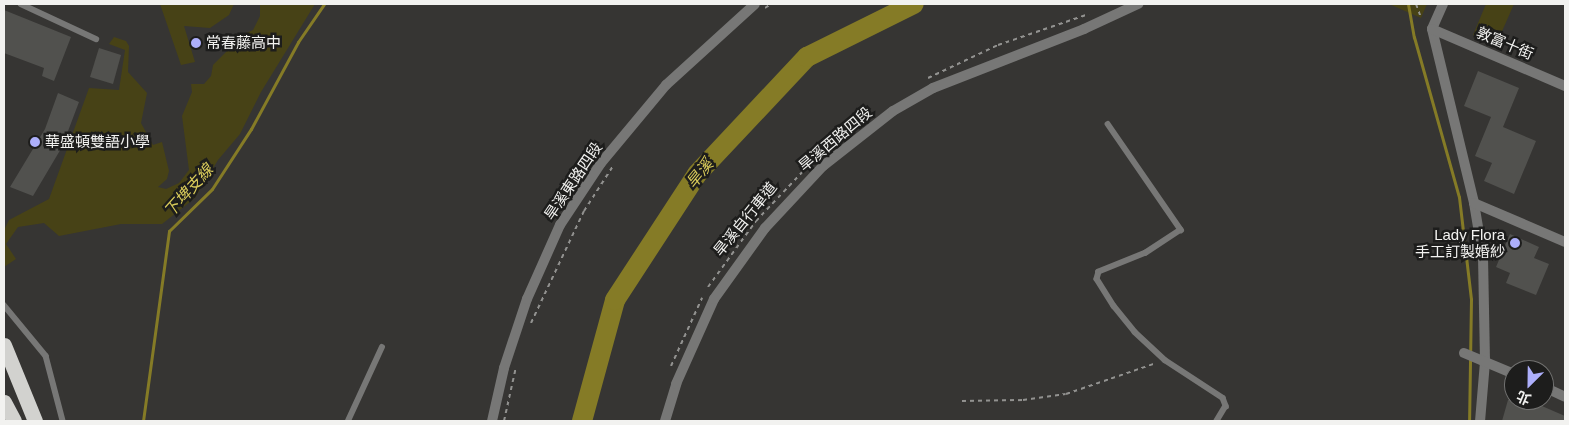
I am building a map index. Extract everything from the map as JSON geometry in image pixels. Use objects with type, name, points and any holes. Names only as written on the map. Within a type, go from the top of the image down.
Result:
[{"type":"highway","points":[[4,345],[35,421]]},
{"type":"highway","points":[[4,402],[14,421]]},
{"type":"street","name":"旱溪西路四段","points":[[665,421],[676,384],[714,299],[765,228],[823,166],[893,111],[933,88],[1084,28],[1138,4]]},
{"type":"street","points":[[1443,4],[1432,29],[1474,203],[1483,256],[1485,362],[1480,421]]},
{"type":"street","name":"旱溪東路四段","points":[[492,421],[504,368],[527,299],[560,225],[601,163],[666,85],[759,6]]},
{"type":"street","name":"敦富十街","points":[[1432,29],[1565,86]]},
{"type":"street","points":[[1474,203],[1565,242]]},
{"type":"street","points":[[1464,353],[1504,370]]},
{"type":"lane","points":[[21,4],[96,39]]},
{"type":"lane","points":[[1108,124],[1181,230],[1146,253],[1099,272],[1097,279],[1130,325],[1165,360],[1223,398],[1226,406],[1217,421]]},
{"type":"lane","points":[[4,305],[46,356],[64,421]]},
{"type":"lane","points":[[348,421],[382,348]]},
{"type":"path","points":[[759,6],[771,4]]},
{"type":"path","points":[[1416,4],[1420,15]]},
{"type":"path","points":[[927,79],[998,45],[1096,12]]},
{"type":"path","points":[[528,331],[541,296],[584,211],[618,159]]},
{"type":"path","name":"旱溪自行車道","points":[[668,373],[687,326],[727,257],[785,188],[810,163]]},
{"type":"path","points":[[962,401],[1023,400],[1066,394],[1165,360]]},
{"type":"path","points":[[504,421],[516,366]]},
{"type":"shaded area","points":[[160,4],[234,4],[229,15],[210,28],[184,26],[195,62],[181,65]]},
{"type":"shaded area","points":[[260,4],[315,4],[261,92],[240,134],[218,160],[195,198],[162,224],[121,224],[59,236],[44,223],[18,227],[6,244],[16,259],[4,267],[4,230],[9,220],[49,199],[89,88],[119,90],[125,50],[109,44],[114,37],[126,41],[129,46],[128,72],[147,93],[141,123],[153,145],[162,142],[169,171],[167,179],[158,187],[166,189],[179,183],[189,170],[182,116],[192,92],[191,84],[204,84],[211,76],[213,65],[244,34],[253,30],[260,16]]},
{"type":"shaded area","points":[[1389,4],[1427,4],[1421,18]]},
{"type":"shaded area","points":[[1486,4],[1514,4],[1496,45],[1473,35]]},
{"type":"building","points":[[4,10],[71,37],[54,81],[42,76],[44,68],[4,53]]},
{"type":"building","points":[[99,48],[121,55],[113,84],[90,77]]},
{"type":"building","points":[[1478,71],[1519,88],[1503,127],[1536,141],[1514,194],[1484,181],[1492,163],[1475,156],[1491,117],[1464,106]]},
{"type":"building","points":[[58,93],[79,102],[62,147],[33,196],[10,187],[45,129]]},
{"type":"building","points":[[1510,234],[1539,247],[1534,258],[1549,264],[1536,295],[1506,283],[1510,273],[1496,267]]},
{"type":"building","points":[[1505,410],[1551,410],[1565,416],[1565,421],[1502,421]]},
{"type":"waterway","name":"下埤支線","points":[[143,421],[169,231],[212,189],[251,129],[298,42],[324,4]]},
{"type":"waterway","name":"旱溪","points":[[582,421],[615,300],[697,174],[807,57],[914,4]]},
{"type":"waterway","points":[[1408,4],[1414,37],[1459,197],[1471,299],[1469,421]]},
{"type":"place","name":"常春藤高中","points":[[196,43]]},
{"type":"place","name":"華盛頓雙語小學","points":[[35,142]]},
{"type":"place","name":"Lady Flora 手工訂製婚紗","points":[[1515,243]]}]
